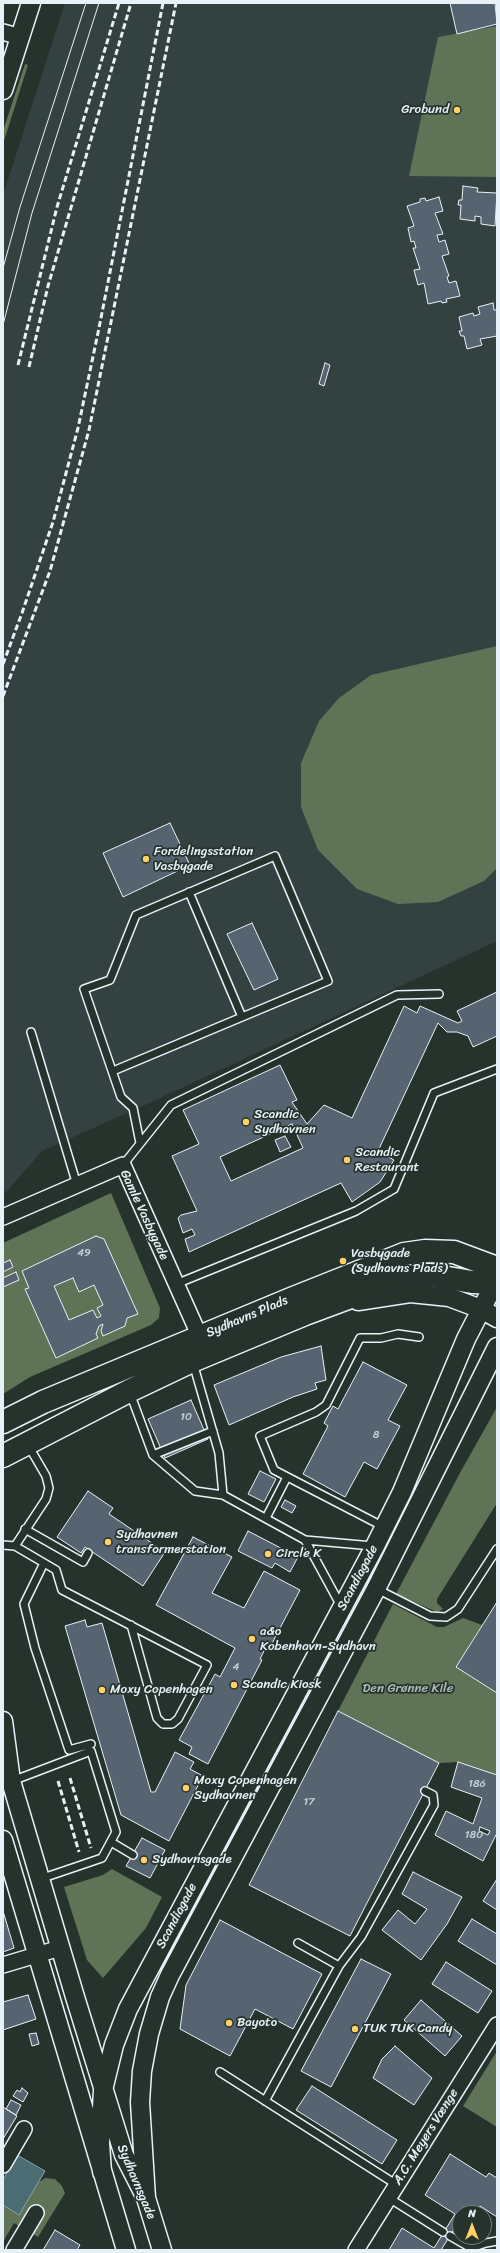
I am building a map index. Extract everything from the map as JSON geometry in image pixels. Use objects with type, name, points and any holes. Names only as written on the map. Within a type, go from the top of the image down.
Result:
[{"type":"main road","name":"Sydhavns Plads","points":[[3,1422],[43,1402],[200,1336],[404,1254],[425,1251],[454,1252],[483,1261],[496,1278],[472,1282],[430,1275],[414,1276],[390,1282],[305,1314],[192,1361],[129,1391],[3,1456]]},
{"type":"street","points":[[3,90],[31,3]]},
{"type":"street","points":[[3,32],[20,37]]},
{"type":"street","name":"Gamle Vasbygade","points":[[4,1214],[123,1165],[200,1336]]},
{"type":"street","name":"Scandiagade","points":[[102,2172],[100,2142],[103,2090],[114,2045],[132,2000],[375,1546],[402,1492],[466,1338],[496,1278]]},
{"type":"street","points":[[305,1314],[372,1298],[410,1293],[449,1297],[481,1309],[497,1318]]},
{"type":"street","name":"Scandiagade","points":[[146,2198],[141,2089],[144,2055],[153,2016],[170,1975],[376,1589],[497,1347]]},
{"type":"street","name":"Sydhavnsgade","points":[[3,1721],[11,1781],[60,1948],[124,2155],[146,2198],[162,2250]]},
{"type":"street","name":"Sydhavnsgade","points":[[3,1840],[126,2250]]},
{"type":"street","points":[[3,1965],[60,1948]]},
{"type":"street","name":"A.C. Meyers Vænge","points":[[356,2250],[497,2025]]},
{"type":"street","points":[[3,2165],[24,2129]]},
{"type":"street","points":[[14,2250],[36,2213]]},
{"type":"lane","points":[[113,1071],[328,981],[275,856],[136,915],[110,980],[84,989],[121,1097],[133,1108],[140,1143]]},
{"type":"lane","points":[[189,892],[242,1017]]},
{"type":"lane","points":[[123,1165],[171,1105],[397,995],[439,994]]},
{"type":"lane","points":[[31,1032],[77,1185]]},
{"type":"lane","points":[[176,1284],[356,1211],[394,1189],[434,1093],[497,1069]]},
{"type":"lane","points":[[384,1527],[274,1470],[260,1436],[316,1412],[326,1405],[360,1338],[381,1338],[398,1334],[419,1337]]},
{"type":"lane","points":[[192,1361],[219,1453],[223,1495]]},
{"type":"lane","points":[[129,1391],[153,1455],[195,1491],[223,1495],[305,1540],[375,1546]]},
{"type":"lane","points":[[153,1455],[212,1431]]},
{"type":"lane","points":[[15,1546],[46,1499],[48,1488],[46,1476],[27,1443]]},
{"type":"lane","points":[[266,1518],[287,1477]]},
{"type":"lane","points":[[25,1529],[82,1562],[88,1554]]},
{"type":"lane","points":[[305,1540],[342,1608]]},
{"type":"lane","points":[[3,1545],[15,1546],[56,1570],[62,1590],[131,1625],[206,1665],[178,1719],[172,1724],[163,1724],[157,1718],[131,1625]]},
{"type":"lane","points":[[376,1589],[430,1616],[446,1617],[458,1609],[497,1549]]},
{"type":"lane","points":[[44,1563],[24,1604],[35,1648],[69,1750],[92,1748]]},
{"type":"lane","points":[[11,1781],[92,1748]]},
{"type":"lane","points":[[40,1879],[102,1858],[116,1832],[92,1748]]},
{"type":"lane","points":[[265,2101],[339,1966],[361,1937],[434,1805],[434,1795],[424,1791]]},
{"type":"lane","points":[[110,1842],[133,1855]]},
{"type":"lane","points":[[298,1943],[339,1966]]},
{"type":"lane","points":[[220,2072],[265,2101],[393,2191],[447,2234],[470,2249],[486,2243],[497,2242]]},
{"type":"shaded area","points":[[65,3],[497,3],[497,941],[145,1105],[42,1151],[7,1191],[3,1193],[3,195]]},
{"type":"green space","points":[[497,26],[497,177],[409,176],[438,37]]},
{"type":"green space","points":[[25,64],[28,65],[3,144],[3,131]]},
{"type":"green space","points":[[497,646],[497,868],[484,881],[438,902],[398,904],[357,889],[318,850],[301,807],[301,763],[319,721],[339,698],[371,675]]},
{"type":"green space","points":[[111,1193],[160,1308],[159,1318],[151,1325],[30,1377],[3,1394],[3,1243]]},
{"type":"green space","points":[[497,1407],[497,1503],[437,1599],[437,1603],[443,1609],[437,1612],[396,1594],[461,1471]]},
{"type":"green space","name":"Den Grønne Kile","points":[[393,1604],[437,1627],[444,1627],[463,1618],[482,1625],[456,1667],[497,1693],[497,1777],[458,1762],[439,1763],[338,1711]]},
{"type":"green space","points":[[112,1869],[162,1897],[146,1928],[103,1978],[87,1960],[64,1887],[103,1875]]},
{"type":"green space","points":[[497,2051],[497,2127],[463,2106]]},
{"type":"green space","points":[[17,2155],[45,2171],[39,2182],[45,2178],[55,2179],[62,2186],[65,2193],[38,2237],[14,2223],[3,2242],[3,2180]]},
{"type":"water","points":[[17,2155],[45,2171],[19,2215],[3,2205],[3,2180]]},
{"type":"building","points":[[450,3],[495,3],[497,24],[457,34]]},
{"type":"building","points":[[463,186],[478,188],[477,192],[497,193],[495,226],[481,224],[481,217],[475,216],[475,221],[460,219],[461,205],[458,205],[459,200],[462,200]]},
{"type":"building","points":[[439,197],[443,211],[435,213],[443,234],[437,235],[439,242],[445,240],[449,254],[442,256],[449,276],[447,277],[449,283],[456,281],[460,296],[446,299],[447,302],[442,303],[441,301],[428,304],[424,283],[418,285],[414,270],[420,269],[413,248],[416,248],[414,241],[411,242],[408,228],[414,226],[407,206],[420,202],[420,199],[425,198],[426,201]]},
{"type":"building","points":[[493,303],[494,310],[497,310],[497,336],[480,339],[482,345],[467,349],[464,336],[461,336],[459,331],[462,331],[459,317],[473,313],[474,316],[480,314],[478,307]]},
{"type":"building","points":[[325,363],[330,365],[324,386],[319,384]]},
{"type":"building","name":"Fordelingsstation Vasbygade","points":[[170,823],[190,865],[123,897],[103,853]]},
{"type":"building","points":[[252,923],[278,979],[254,990],[227,934]]},
{"type":"building","name":"Scandic Sydhavnen","points":[[497,992],[497,1036],[473,1047],[468,1036],[457,1032],[447,1032],[438,1023],[378,1151],[394,1160],[380,1182],[352,1202],[341,1183],[189,1252],[185,1239],[195,1235],[192,1229],[183,1233],[178,1218],[181,1215],[197,1211],[172,1156],[199,1144],[183,1110],[280,1065],[297,1100],[292,1102],[307,1124],[324,1105],[352,1118],[404,1006],[417,1013],[420,1006],[458,1023],[462,1021],[457,1011]],"holes":[[[292,1124],[303,1148],[231,1181],[220,1157]]]},
{"type":"building","name":"Scandic Sydhavnen","points":[[285,1136],[291,1147],[280,1152],[275,1140]]},
{"type":"building","points":[[96,1236],[104,1239],[138,1314],[127,1318],[125,1326],[103,1336],[101,1331],[103,1324],[99,1326],[96,1334],[98,1338],[56,1358],[25,1289],[29,1288],[22,1271]],"holes":[[[73,1278],[79,1292],[94,1285],[103,1305],[97,1308],[101,1316],[97,1318],[93,1310],[69,1320],[54,1286]]]},
{"type":"building","points":[[10,1260],[13,1267],[3,1272],[3,1263]]},
{"type":"building","points":[[16,1272],[19,1280],[3,1287],[3,1278]]},
{"type":"building","points":[[321,1346],[326,1380],[315,1383],[317,1389],[293,1397],[229,1425],[214,1385],[281,1357]]},
{"type":"building","points":[[363,1362],[407,1385],[388,1420],[400,1426],[377,1469],[364,1462],[345,1497],[303,1474],[328,1426],[324,1423],[333,1406],[338,1409]]},
{"type":"building","points":[[191,1400],[208,1439],[165,1458],[148,1419]]},
{"type":"building","points":[[260,1471],[276,1479],[264,1502],[248,1494]]},
{"type":"building","name":"Sydhavnen transformerstation","points":[[88,1491],[113,1508],[109,1514],[165,1552],[143,1586],[85,1547],[81,1553],[57,1537]]},
{"type":"building","points":[[285,1500],[296,1506],[292,1513],[281,1507]]},
{"type":"building","name":"Circle K","points":[[248,1531],[298,1557],[290,1572],[275,1563],[272,1568],[238,1551]]},
{"type":"building","points":[[193,1537],[232,1557],[212,1593],[244,1608],[264,1571],[300,1590],[268,1651],[265,1649],[260,1659],[262,1660],[208,1764],[189,1754],[192,1747],[179,1740],[215,1674],[220,1677],[235,1648],[156,1605]]},
{"type":"building","points":[[497,1602],[497,1693],[456,1667]]},
{"type":"building","name":"Moxy Copenhagen","points":[[85,1620],[87,1627],[102,1623],[151,1792],[155,1792],[175,1752],[194,1762],[190,1769],[203,1776],[169,1841],[121,1815],[65,1626]]},
{"type":"building","points":[[338,1711],[439,1763],[350,1936],[249,1885]]},
{"type":"building","points":[[458,1762],[497,1775],[497,1833],[483,1861],[435,1835],[446,1811],[473,1824],[482,1798],[451,1787]],"holes":[[[480,1827],[490,1831],[488,1835],[479,1831]]]},
{"type":"building","name":"Sydhavnsgade","points":[[142,1838],[165,1850],[150,1878],[126,1866]]},
{"type":"building","points":[[413,1872],[462,1897],[447,1924],[421,1960],[382,1930],[398,1910],[415,1924],[427,1909],[402,1894]]},
{"type":"building","points":[[497,1879],[497,1910],[483,1901]]},
{"type":"building","points":[[3,1911],[14,1948],[3,1952]]},
{"type":"building","points":[[472,1919],[497,1934],[497,1965],[458,1941]]},
{"type":"building","points":[[220,1920],[322,1974],[293,2029],[255,2009],[230,2056],[180,2029],[186,1985]]},
{"type":"building","points":[[361,1959],[391,1974],[331,2087],[301,2071]]},
{"type":"building","points":[[446,1962],[492,1991],[478,2013],[432,1984]]},
{"type":"building","points":[[28,1995],[36,2019],[3,2030],[3,2002]]},
{"type":"building","points":[[421,2000],[462,2036],[445,2056],[404,2020]]},
{"type":"building","points":[[36,2033],[39,2044],[32,2046],[29,2034]]},
{"type":"building","points":[[395,2046],[432,2078],[414,2105],[373,2078],[382,2059]]},
{"type":"building","points":[[312,2086],[397,2140],[382,2164],[296,2110]]},
{"type":"building","points":[[22,2088],[28,2093],[23,2102],[13,2096],[17,2090],[20,2092]]},
{"type":"building","points":[[11,2100],[21,2105],[16,2115],[6,2109]]},
{"type":"building","points":[[3,2107],[17,2116],[3,2139]]},
{"type":"building","points":[[450,2154],[486,2177],[489,2173],[497,2178],[497,2217],[492,2214],[492,2205],[452,2205],[452,2212],[425,2195]]},
{"type":"building","points":[[452,2219],[452,2233],[441,2250],[389,2250],[402,2228],[434,2248]]},
{"type":"building","points":[[55,2230],[80,2245],[77,2250],[43,2250]]},
{"type":"tram line","points":[[3,268],[20,207],[86,3]]},
{"type":"tram line","points":[[3,325],[32,213],[99,3]]},
{"type":"railway","points":[[18,365],[57,207],[119,3]]},
{"type":"railway","points":[[29,367],[48,286],[131,3]]},
{"type":"railway","points":[[3,664],[53,522],[78,428],[163,3]]},
{"type":"railway","points":[[3,696],[50,571],[89,430],[176,3]]},
{"type":"railway","points":[[70,1778],[91,1848]]},
{"type":"railway","points":[[58,1781],[79,1852]]},
{"type":"place","name":"Grobund","points":[[457,110]]},
{"type":"place","name":"Fordelingsstation Vasbygade","points":[[146,859]]},
{"type":"place","name":"Scandic Sydhavnen","points":[[246,1122]]},
{"type":"place","name":"Scandic Restaurant","points":[[347,1160]]},
{"type":"place","name":"Vasbygade (Sydhavns Plads)","points":[[343,1261]]},
{"type":"place","name":"Sydhavnen transformerstation","points":[[108,1542]]},
{"type":"place","name":"Circle K","points":[[268,1554]]},
{"type":"place","name":"a&o Kobenhavn-Sydhavn","points":[[252,1639]]},
{"type":"place","name":"Scandic Kiosk","points":[[234,1685]]},
{"type":"place","name":"Moxy Copenhagen","points":[[102,1690]]},
{"type":"place","name":"Moxy Copenhagen Sydhavnen","points":[[186,1788]]},
{"type":"place","name":"Sydhavnsgade","points":[[144,1860]]},
{"type":"place","name":"Bayoto","points":[[229,2023]]},
{"type":"place","name":"TUK TUK Candy","points":[[355,2029]]}]
